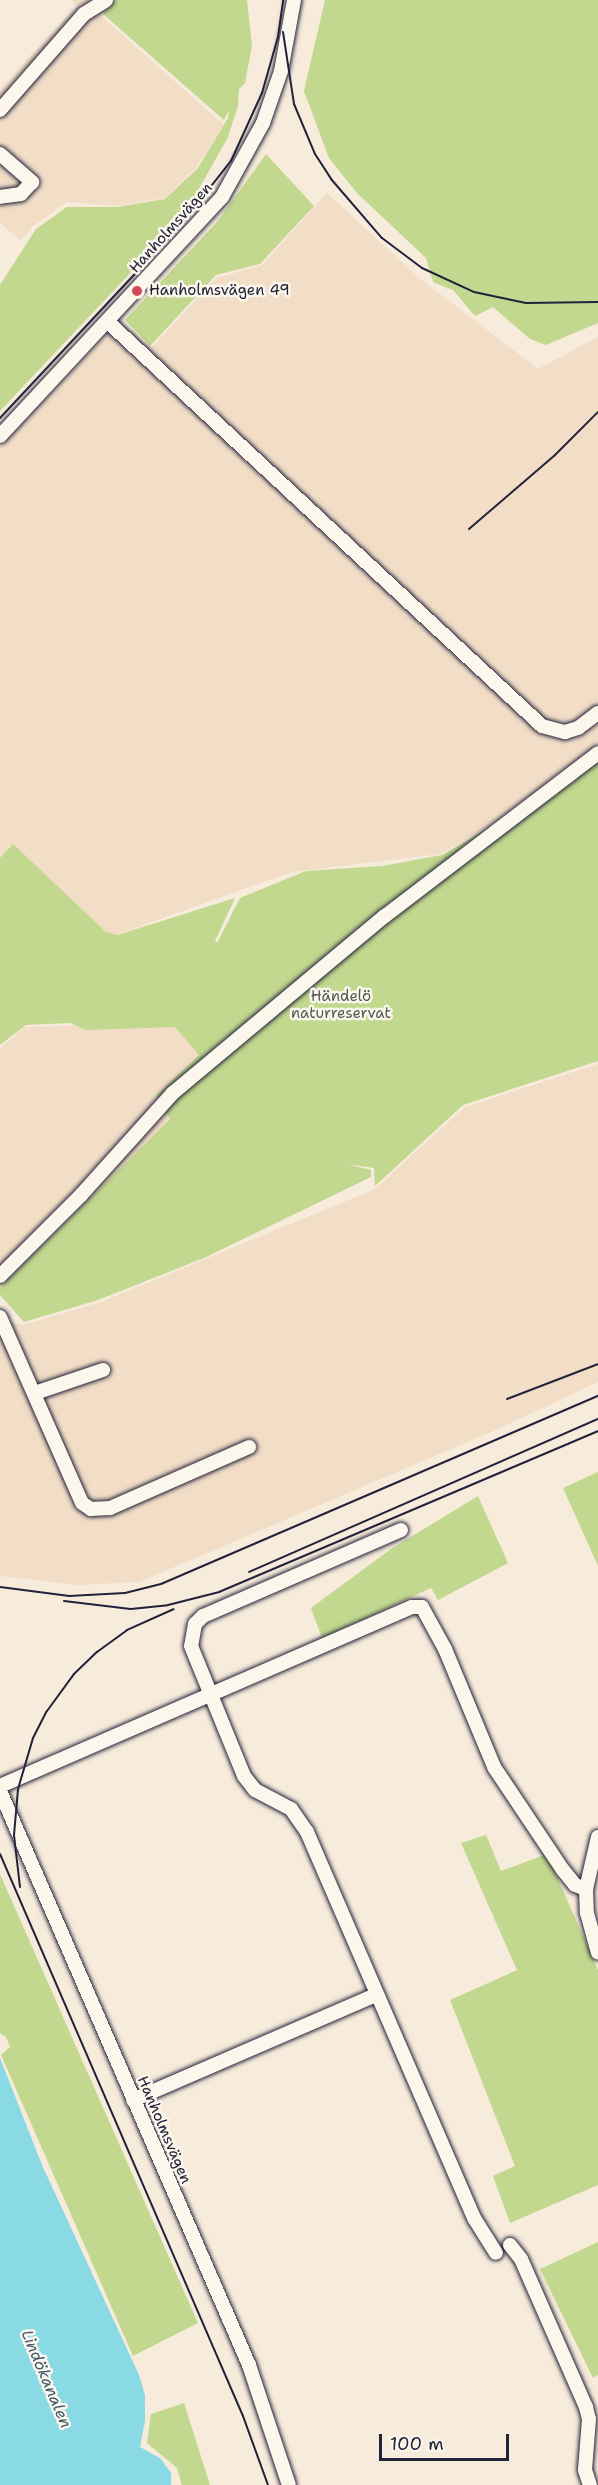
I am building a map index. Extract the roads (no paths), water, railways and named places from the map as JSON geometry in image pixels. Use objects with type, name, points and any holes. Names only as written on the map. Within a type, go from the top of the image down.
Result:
[{"type":"street","points":[[0,110],[84,14],[105,0]]},
{"type":"street","name":"Hanholmsvägen","points":[[0,436],[222,197],[245,160],[263,123],[281,71],[294,0]]},
{"type":"street","points":[[0,154],[32,182],[21,194],[0,197]]},
{"type":"street","points":[[108,322],[542,726],[565,732],[578,728],[598,713]]},
{"type":"street","points":[[0,1276],[81,1195],[173,1093],[385,916],[598,753]]},
{"type":"street","points":[[0,1317],[82,1503],[91,1509],[110,1508],[249,1447]]},
{"type":"street","points":[[35,1393],[103,1370]]},
{"type":"street","points":[[401,1530],[203,1616],[195,1624],[191,1646],[244,1776],[255,1791],[299,1817],[474,2218],[496,2253]]},
{"type":"street","points":[[0,1786],[412,1607],[422,1607],[441,1640],[494,1767],[563,1870],[576,1885],[586,1889]]},
{"type":"street","name":"Hanholmsvägen","points":[[0,1791],[249,2365],[289,2485]]},
{"type":"street","points":[[598,1837],[586,1889],[587,1913],[598,1953]]},
{"type":"street","points":[[133,2100],[376,1995]]},
{"type":"street","points":[[510,2245],[521,2259],[586,2407],[589,2419],[584,2453],[590,2485]]},
{"type":"water","name":"Lindökanalen","points":[[0,2058],[42,2165],[139,2375],[145,2395],[145,2421],[140,2447],[160,2458],[171,2473],[171,2485],[0,2485]]},
{"type":"railway","points":[[0,418],[179,227],[231,161],[262,93],[278,37],[283,0]]},
{"type":"railway","points":[[283,32],[294,104],[315,154],[331,179],[382,238],[422,268],[474,292],[526,303],[598,302]]},
{"type":"railway","points":[[469,529],[554,456],[598,412]]},
{"type":"railway","points":[[507,1399],[598,1364]]},
{"type":"railway","points":[[0,1587],[69,1596],[125,1593],[161,1584],[598,1396]]},
{"type":"railway","points":[[249,1572],[598,1419]]},
{"type":"railway","points":[[64,1601],[131,1609],[168,1605],[219,1592],[598,1431]]},
{"type":"railway","points":[[20,1887],[14,1835],[18,1789],[33,1738],[47,1711],[74,1674],[97,1652],[127,1630],[174,1609]]},
{"type":"railway","points":[[0,1854],[243,2416],[268,2485]]},
{"type":"place","name":"Hanholmsvägen 49","points":[[137,291]]},
{"type":"park label","name":"Händelö naturreservat","points":[[341,1004]]}]
